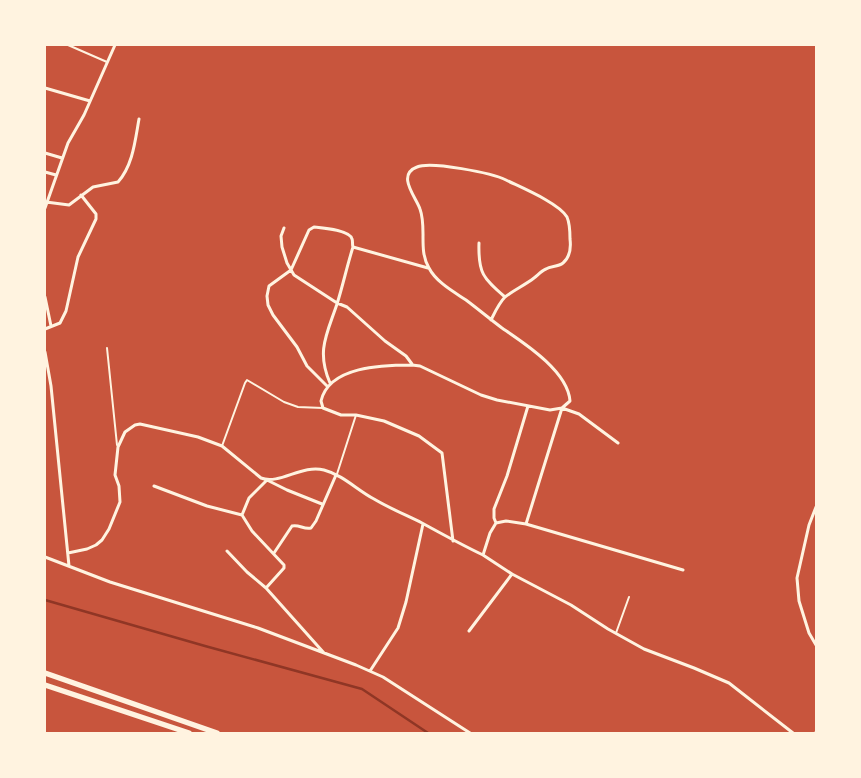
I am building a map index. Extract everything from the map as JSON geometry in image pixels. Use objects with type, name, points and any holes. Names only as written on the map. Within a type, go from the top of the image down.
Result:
[{"type":"highway","points":[[45,673],[218,733]]},
{"type":"highway","points":[[45,685],[189,733]]},
{"type":"street","points":[[45,208],[68,142],[84,115],[115,45]]},
{"type":"street","points":[[45,88],[90,101]]},
{"type":"street","points":[[46,202],[69,205],[93,187],[112,184],[121,178],[134,149],[139,119]]},
{"type":"street","points":[[45,153],[62,158]]},
{"type":"street","points":[[491,320],[505,298],[546,269],[561,265],[566,261],[571,244],[569,223],[565,214],[541,197],[495,175],[444,166],[417,166],[411,170],[408,176],[408,184],[420,209],[423,221],[424,253],[428,268],[454,292],[491,320],[522,340],[553,368],[567,390],[570,401],[562,408],[526,524]]},
{"type":"street","points":[[45,172],[56,175]]},
{"type":"street","points":[[45,329],[60,323],[66,311],[78,257],[96,218],[96,214],[81,195]]},
{"type":"street","points":[[328,385],[307,366],[297,347],[273,315],[268,305],[267,291],[269,286],[291,270],[311,228],[314,227],[348,233],[352,238],[352,247],[337,303],[323,345],[324,366],[328,385],[321,401],[323,408],[341,415],[356,415],[384,421],[420,436],[442,453],[453,541]]},
{"type":"street","points":[[284,228],[281,236],[282,247],[291,270],[298,278],[337,303],[347,307],[406,356],[412,364]]},
{"type":"street","points":[[479,243],[478,262],[483,274],[490,284],[505,298]]},
{"type":"street","points":[[352,247],[428,268]]},
{"type":"street","points":[[45,296],[51,326]]},
{"type":"street","points":[[45,352],[51,386],[69,566]]},
{"type":"street","points":[[328,385],[348,374],[365,368],[412,364],[481,395],[550,410],[562,408],[579,414],[618,443]]},
{"type":"street","points":[[496,523],[494,509],[507,476],[528,406]]},
{"type":"street","points":[[68,553],[87,549],[102,540],[120,502],[119,486],[115,475],[118,447],[126,432],[135,425],[140,424],[198,437],[222,446],[261,478],[322,504]]},
{"type":"street","points":[[242,515],[249,498],[266,480],[314,469],[324,470],[348,481],[372,498],[483,555],[512,574],[571,604],[644,650],[729,683],[792,733]]},
{"type":"street","points":[[274,553],[292,526],[307,529],[311,528],[316,522],[322,504],[336,476]]},
{"type":"street","points":[[154,486],[207,506],[242,515],[252,531],[281,560],[284,568],[266,588]]},
{"type":"street","points":[[816,507],[809,525],[797,578],[799,601],[809,633],[816,645]]},
{"type":"street","points":[[483,555],[490,533],[496,523],[506,521],[526,524],[683,570]]},
{"type":"street","points":[[370,671],[398,628],[406,602],[423,524]]},
{"type":"street","points":[[227,550],[247,572],[266,588],[324,654]]},
{"type":"street","points":[[45,556],[110,582],[258,628],[370,671],[383,677],[470,733]]},
{"type":"street","points":[[469,631],[512,574]]},
{"type":"lane","points":[[68,45],[107,62]]},
{"type":"lane","points":[[107,348],[118,447]]},
{"type":"lane","points":[[222,446],[247,380],[284,402],[298,407],[323,408]]},
{"type":"lane","points":[[336,476],[356,415]]},
{"type":"lane","points":[[616,634],[629,597]]},
{"type":"waterway","points":[[45,600],[362,689],[428,733]]}]
